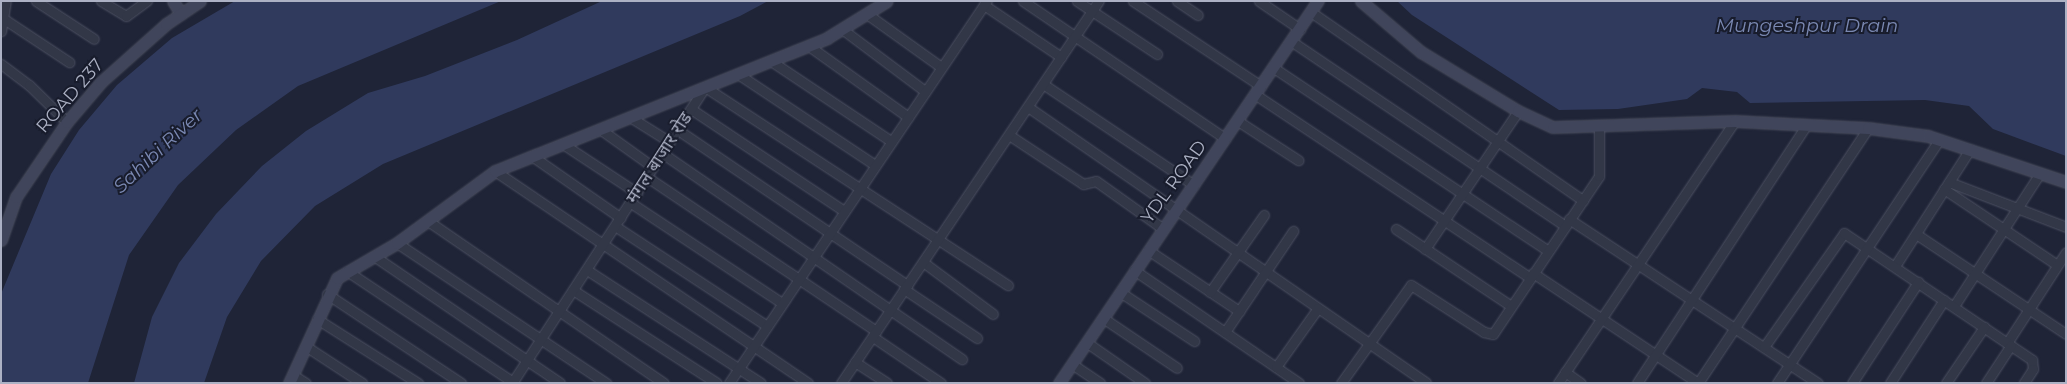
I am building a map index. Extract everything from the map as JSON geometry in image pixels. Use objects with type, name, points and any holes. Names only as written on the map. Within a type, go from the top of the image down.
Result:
[{"type":"street","points":[[1,31],[6,1]]},
{"type":"street","points":[[36,1],[94,39]]},
{"type":"street","points":[[101,1],[126,16],[147,1]]},
{"type":"street","points":[[173,1],[181,14]]},
{"type":"street","name":"ROAD 237","points":[[1,240],[16,197],[67,122],[101,82],[181,14],[200,1]]},
{"type":"street","points":[[306,383],[291,379],[307,347],[327,294],[337,278],[397,243],[494,171],[809,46],[842,30],[887,1]]},
{"type":"street","points":[[1023,1],[1226,139]]},
{"type":"street","points":[[1077,1],[1157,54]]},
{"type":"street","points":[[841,383],[1099,1]]},
{"type":"street","points":[[1133,1],[1445,221],[1602,319],[1698,383],[1868,128]]},
{"type":"street","points":[[1177,1],[1198,15]]},
{"type":"street","points":[[1259,1],[1300,29]]},
{"type":"street","points":[[1361,1],[1421,52],[1518,111],[1558,128],[1600,128],[1735,121],[1868,128],[1940,139],[2066,182]]},
{"type":"street","points":[[729,383],[985,3],[1061,58]]},
{"type":"street","points":[[1315,4],[1498,142],[1583,200]]},
{"type":"street","name":"YDL ROAD","points":[[1059,383],[1174,210],[1194,185],[1274,68],[1315,4]]},
{"type":"street","points":[[867,14],[941,67]]},
{"type":"street","points":[[2,18],[69,62]]},
{"type":"street","points":[[842,30],[925,91]]},
{"type":"street","points":[[1291,41],[1480,170],[1567,223],[1639,263],[1817,382]]},
{"type":"street","points":[[809,46],[908,116]]},
{"type":"street","points":[[771,61],[891,141]]},
{"type":"street","points":[[1,64],[29,85],[67,122]]},
{"type":"street","points":[[1274,68],[1548,251]]},
{"type":"street","points":[[738,74],[875,165]]},
{"type":"street","points":[[1043,84],[1194,185]]},
{"type":"street","points":[[706,87],[1008,285]]},
{"type":"street","name":"मंगल बाजार रोड","points":[[513,382],[706,87]]},
{"type":"street","points":[[1028,107],[1426,383]]},
{"type":"street","points":[[691,109],[844,211]]},
{"type":"street","points":[[1425,249],[1464,195],[1518,111]]},
{"type":"street","points":[[630,117],[670,142]]},
{"type":"street","points":[[1238,121],[1298,160]]},
{"type":"street","points":[[1558,383],[1735,121]]},
{"type":"street","points":[[1636,383],[1807,124]]},
{"type":"street","points":[[1341,383],[1411,286],[1490,335],[1532,276],[1601,171],[1600,128]]},
{"type":"street","points":[[600,129],[654,167]]},
{"type":"street","points":[[678,130],[830,233],[977,338]]},
{"type":"street","points":[[1009,135],[1083,184],[1096,181],[1162,228]]},
{"type":"street","points":[[1777,383],[1869,248],[1940,139]]},
{"type":"street","points":[[563,144],[637,193]]},
{"type":"street","points":[[1895,266],[1970,149]]},
{"type":"street","points":[[662,153],[962,359]]},
{"type":"street","points":[[532,156],[621,218]]},
{"type":"street","points":[[494,171],[808,383]]},
{"type":"street","points":[[1954,306],[2005,230],[2040,173]]},
{"type":"street","points":[[647,177],[798,280],[942,383]]},
{"type":"street","points":[[1947,186],[2018,208],[2066,227]]},
{"type":"street","points":[[1947,186],[2005,230],[2057,265]]},
{"type":"street","points":[[630,203],[782,303]]},
{"type":"street","points":[[1210,292],[1264,215]]},
{"type":"street","points":[[428,221],[664,383]]},
{"type":"street","points":[[615,226],[767,326]]},
{"type":"street","points":[[1396,229],[1511,306]]},
{"type":"street","points":[[1225,332],[1293,230]]},
{"type":"street","points":[[1764,347],[1839,236],[1844,233],[1954,306],[2033,362],[2033,369],[2024,383]]},
{"type":"street","points":[[1916,234],[2066,334]]},
{"type":"street","points":[[397,243],[606,383]]},
{"type":"street","points":[[1148,250],[1239,311]]},
{"type":"street","points":[[1986,383],[2029,309],[2066,252]]},
{"type":"street","points":[[374,256],[560,383]]},
{"type":"street","points":[[923,262],[993,314]]},
{"type":"street","points":[[587,270],[760,383]]},
{"type":"street","points":[[1134,270],[1299,383]]},
{"type":"street","points":[[347,271],[513,382]]},
{"type":"street","points":[[1852,383],[1918,282]]},
{"type":"street","points":[[573,290],[717,383]]},
{"type":"street","points":[[1120,292],[1194,341]]},
{"type":"street","points":[[327,294],[461,383]]},
{"type":"street","points":[[1890,383],[1944,300]]},
{"type":"street","points":[[1276,367],[1318,308]]},
{"type":"street","points":[[1103,318],[1177,368]]},
{"type":"street","points":[[317,319],[418,383]]},
{"type":"street","points":[[1946,383],[1984,327]]},
{"type":"street","points":[[1086,342],[1145,383]]},
{"type":"street","points":[[307,347],[362,383]]},
{"type":"street","points":[[855,362],[886,383]]},
{"type":"street","points":[[1072,364],[1100,383]]},
{"type":"street","points":[[1565,372],[1581,383]]},
{"type":"water","name":"Sahibi River","points":[[235,1],[501,1],[298,86],[236,130],[178,185],[129,255],[88,383],[1,383],[1,294],[51,174],[79,130],[117,85],[172,38]]},
{"type":"water","points":[[602,1],[768,1],[740,16],[383,164],[315,206],[261,261],[227,317],[204,383],[134,383],[152,317],[179,263],[216,214],[262,166],[306,131],[368,93],[425,76],[517,40]]},
{"type":"water","name":"Mungeshpur Drain","points":[[1397,1],[2066,1],[2066,156],[1993,129],[1969,106],[1925,100],[1750,103],[1737,92],[1702,88],[1687,99],[1618,109],[1559,110],[1412,15]]}]
